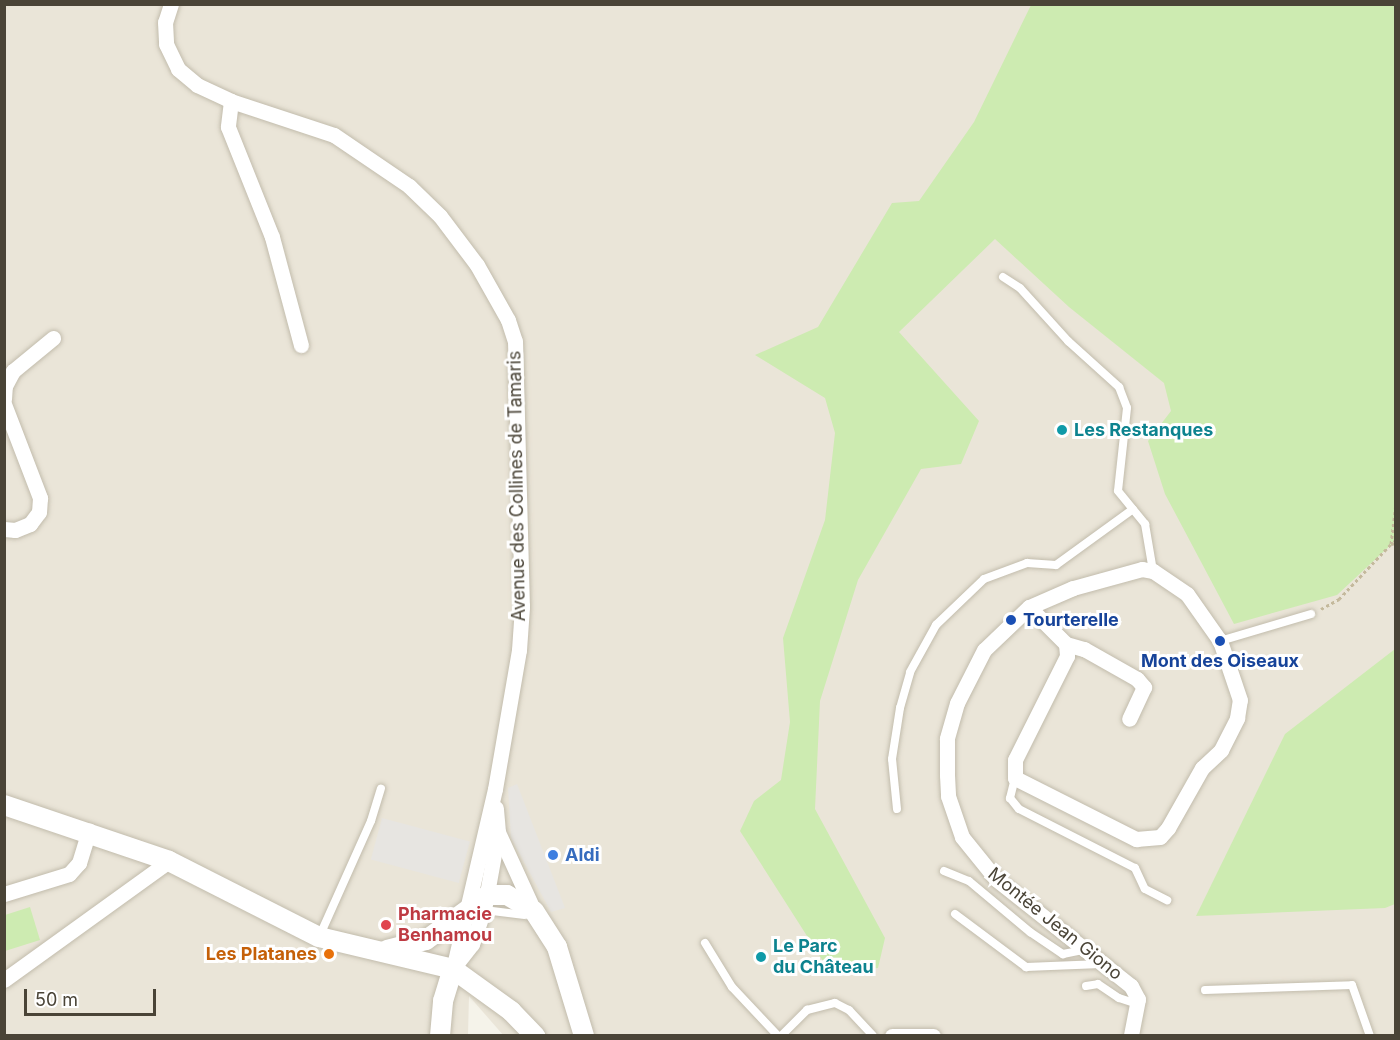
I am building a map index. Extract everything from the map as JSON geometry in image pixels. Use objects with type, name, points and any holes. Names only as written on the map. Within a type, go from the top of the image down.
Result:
[{"type":"street","name":"Avenue des Collines de Tamaris","points":[[171,4],[165,22],[166,44],[178,69],[197,85],[231,101],[334,135],[409,186],[459,238],[508,320],[518,362],[522,607],[512,699],[495,789],[477,908]]},
{"type":"street","points":[[231,101],[228,127],[272,237],[301,345]]},
{"type":"street","points":[[4,399],[5,386],[13,371],[53,338]]},
{"type":"street","points":[[4,404],[40,498],[39,512],[30,524],[15,530],[4,529]]},
{"type":"street","name":"Montée Jean Giono","points":[[1138,1004],[1131,986],[1010,892],[976,858],[962,837],[948,796],[947,739],[957,703],[984,651],[1029,607],[1073,588],[1130,570],[1153,570]]},
{"type":"street","points":[[1066,644],[1067,656],[1015,760],[1015,778],[1120,833],[1136,839],[1160,837],[1202,768],[1221,750],[1237,718],[1239,693],[1220,641],[1187,594],[1153,570]]},
{"type":"street","points":[[1029,607],[1066,644],[1084,648],[1137,679],[1144,687],[1129,719]]},
{"type":"street","name":"Avenue des Collines de Tamaris","points":[[453,969],[477,908],[498,832],[495,789]]},
{"type":"street","points":[[4,805],[89,831],[169,861],[319,937],[453,969],[476,983],[535,1035]]},
{"type":"street","points":[[4,894],[69,874],[79,863],[89,831]]},
{"type":"street","name":"Avenue des Collines de Tamaris","points":[[498,832],[534,911]]},
{"type":"street","points":[[4,980],[169,861]]},
{"type":"street","points":[[378,951],[426,940],[477,908],[507,896],[534,911],[557,947],[584,1035]]},
{"type":"street","points":[[440,1035],[443,1001],[453,969]]},
{"type":"street","points":[[1131,1035],[1138,1004]]},
{"type":"street","points":[[892,1035],[933,1035]]},
{"type":"lane","points":[[1003,277],[1020,288],[1068,341],[1119,387],[1127,408],[1118,491],[1145,524],[1153,570]]},
{"type":"lane","points":[[897,809],[892,759],[900,708],[910,672],[936,625],[984,579],[1027,564],[1056,565],[1133,509]]},
{"type":"lane","points":[[1220,641],[1311,614]]},
{"type":"lane","points":[[1015,778],[1010,798],[1019,809],[1135,868],[1145,889],[1167,900]]},
{"type":"lane","points":[[319,937],[371,821],[381,789]]},
{"type":"lane","points":[[944,870],[969,881],[1030,932],[1063,954],[1084,950]]},
{"type":"lane","points":[[477,908],[523,914],[546,929]]},
{"type":"lane","points":[[955,914],[1026,967],[1103,964]]},
{"type":"lane","points":[[705,943],[732,987],[779,1035],[807,1010],[836,1003],[849,1010],[873,1035]]},
{"type":"lane","points":[[1086,986],[1098,984],[1119,998],[1138,1004]]},
{"type":"lane","points":[[1205,990],[1352,986],[1370,1035]]},
{"type":"path","points":[[1311,614],[1339,599],[1394,542],[1395,506]]},
{"type":"shaded area","points":[[5,5],[1395,5],[1395,1035],[504,1036],[469,996],[468,1035],[5,1036]]},
{"type":"shaded area","points":[[517,784],[565,908],[551,912],[511,838],[508,788]]},
{"type":"shaded area","points":[[382,818],[470,842],[459,883],[371,860]]},
{"type":"green space","points":[[1031,5],[1395,5],[1395,541],[1337,595],[1234,624],[1165,494],[1148,441],[1171,411],[1164,383],[1069,307],[995,239],[899,332],[979,421],[961,464],[921,469],[858,580],[820,701],[815,809],[885,938],[878,968],[830,972],[740,831],[754,801],[781,780],[790,722],[783,638],[825,520],[835,433],[825,398],[755,355],[818,327],[892,203],[919,201],[974,122]]},
{"type":"green space","points":[[1395,649],[1395,904],[1385,908],[1196,916],[1285,734]]},
{"type":"green space","points":[[30,907],[40,940],[5,951],[5,915]]},
{"type":"place","name":"Les Restanques","points":[[1062,430]]},
{"type":"place","name":"Tourterelle","points":[[1011,620]]},
{"type":"place","name":"Mont des Oiseaux","points":[[1220,641]]},
{"type":"place","name":"Aldi","points":[[553,855]]},
{"type":"place","name":"Pharmacie Benhamou","points":[[386,925]]},
{"type":"place","name":"Les Platanes","points":[[329,954]]},
{"type":"place","name":"Le Parc du Château","points":[[761,957]]}]
